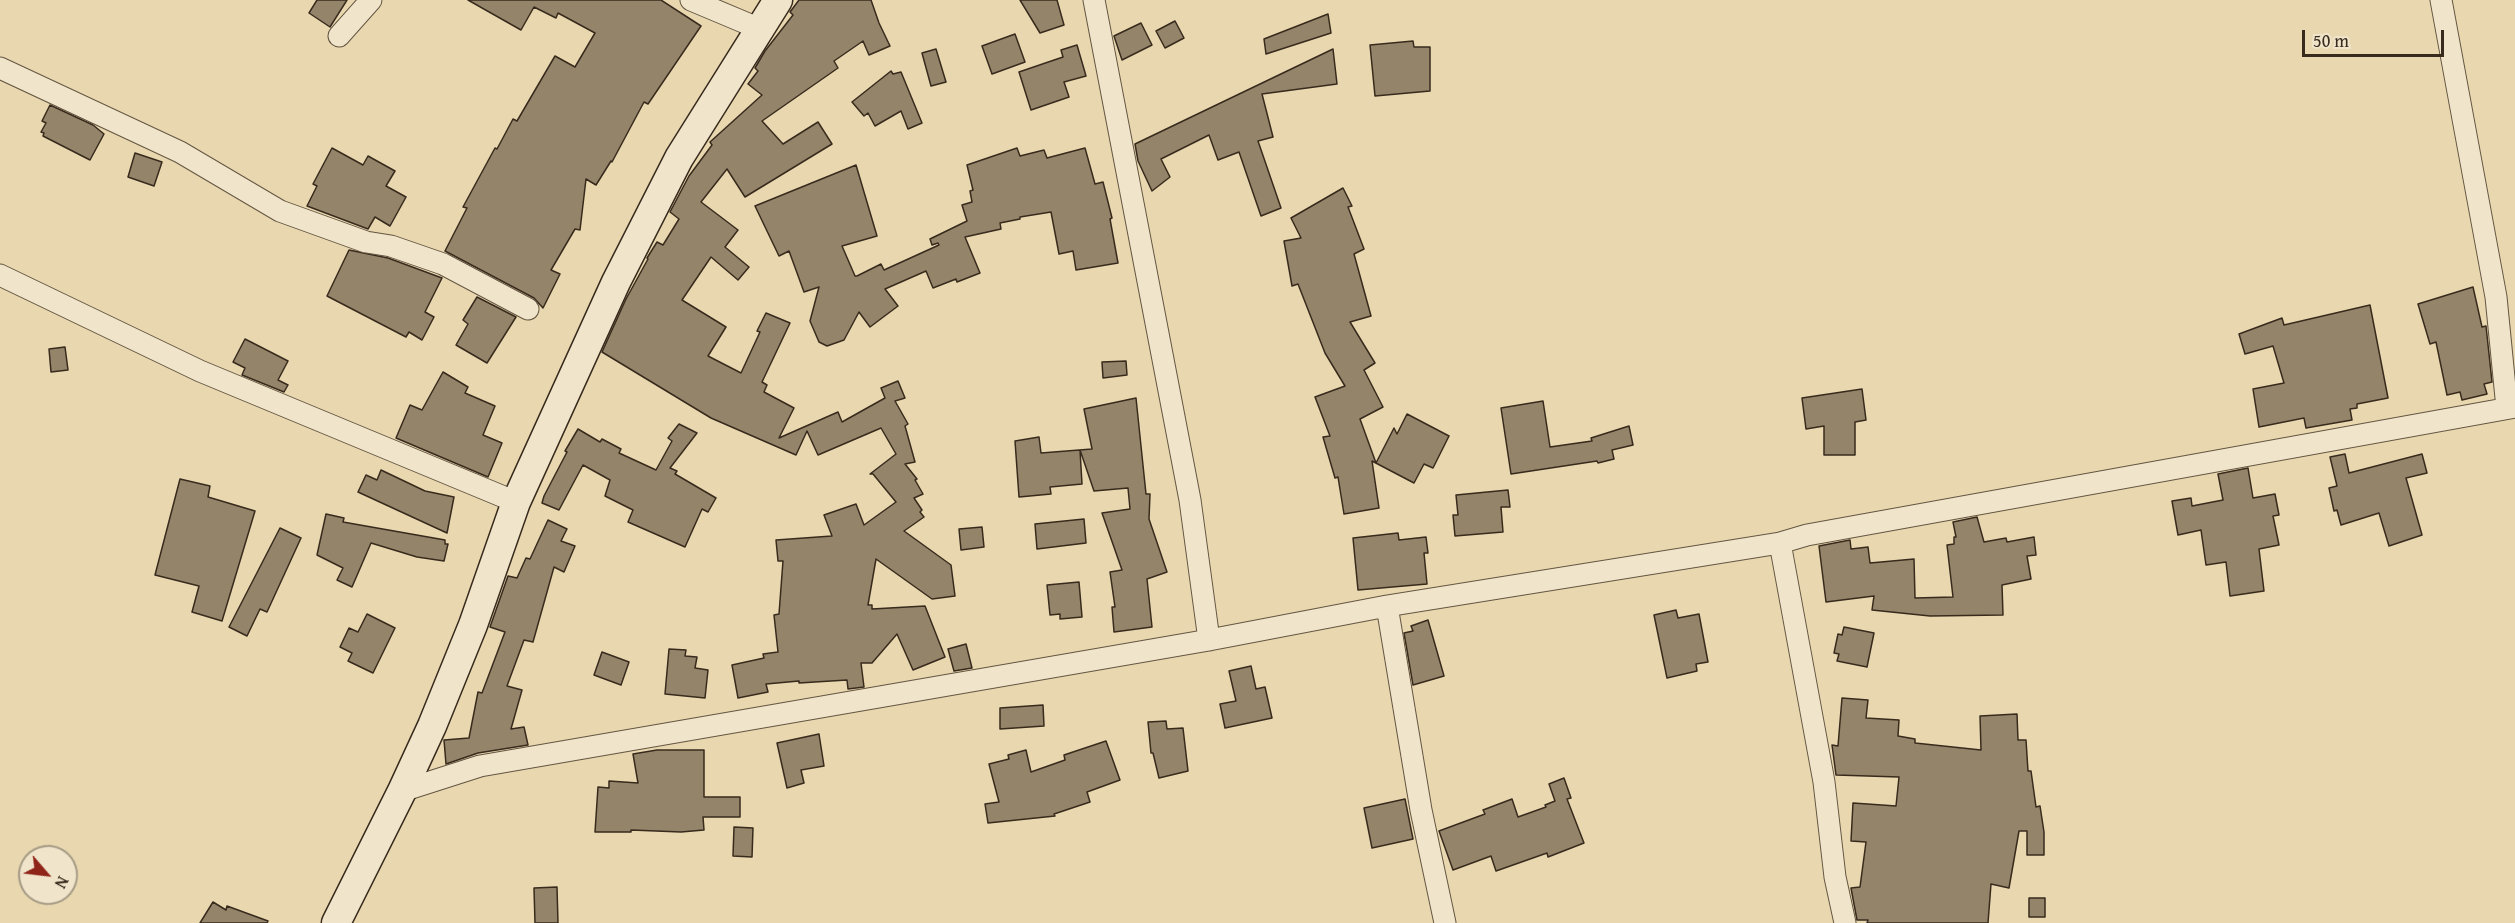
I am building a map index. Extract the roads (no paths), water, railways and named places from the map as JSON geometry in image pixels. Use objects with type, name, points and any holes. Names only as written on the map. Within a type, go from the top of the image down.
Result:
[{"type":"main road","points":[[336,923],[402,791],[473,625],[516,502],[616,282],[674,168],[778,0]]},
{"type":"street","points":[[339,36],[371,0]]},
{"type":"street","points":[[692,0],[760,29]]},
{"type":"street","points":[[1094,0],[1190,500],[1209,640]]},
{"type":"street","points":[[402,791],[480,766],[1209,640],[1386,606],[1780,543],[1807,535],[2511,408],[2496,297],[2441,0]]},
{"type":"street","points":[[0,68],[180,152],[280,210],[366,242],[391,246],[443,264],[528,309]]},
{"type":"street","points":[[0,275],[200,371],[516,502]]},
{"type":"street","points":[[1780,543],[1824,782],[1835,877],[1845,923]]},
{"type":"street","points":[[1386,606],[1421,810],[1445,923]]}]
